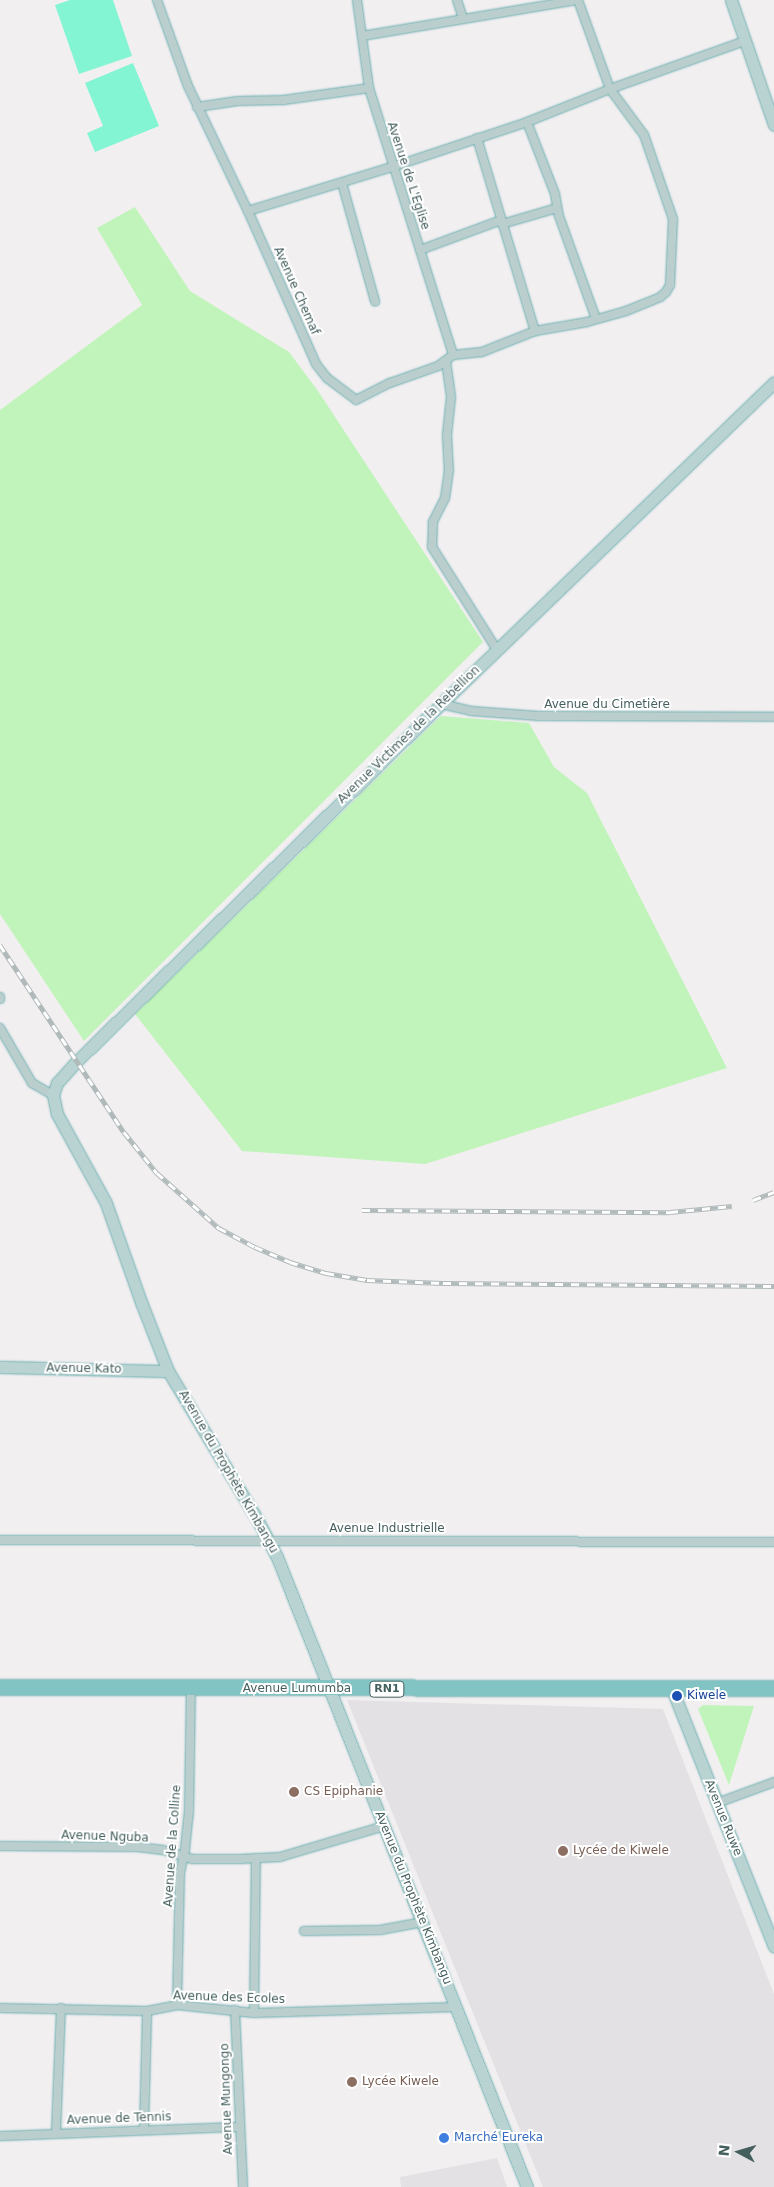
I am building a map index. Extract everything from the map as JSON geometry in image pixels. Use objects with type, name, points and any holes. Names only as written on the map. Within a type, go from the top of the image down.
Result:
[{"type":"highway","name":"Avenue Lumumba","points":[[0,1688],[774,1688]]},
{"type":"street","name":"Avenue Chemaf","points":[[157,0],[198,107],[248,211],[316,364],[327,378],[356,400],[390,383],[446,361],[454,355]]},
{"type":"street","name":"Avenue de L'Eglise","points":[[357,0],[369,88],[392,167],[454,355]]},
{"type":"street","points":[[457,0],[463,19]]},
{"type":"street","points":[[362,36],[578,0],[610,89],[644,135],[673,219],[674,231],[670,285],[660,297],[626,311],[535,331],[482,352],[454,355]]},
{"type":"street","points":[[731,0],[774,125]]},
{"type":"street","points":[[248,211],[342,183],[527,122],[610,89],[745,41]]},
{"type":"street","points":[[198,107],[238,101],[284,100],[369,88]]},
{"type":"street","points":[[527,122],[555,194],[558,208],[596,319]]},
{"type":"street","points":[[477,138],[535,331]]},
{"type":"street","points":[[342,183],[374,301]]},
{"type":"street","points":[[420,250],[502,222],[558,208]]},
{"type":"street","points":[[446,361],[451,397],[447,435],[450,470],[445,498],[433,522],[432,547],[497,650]]},
{"type":"street","name":"Avenue Victimes de la Rebellion","points":[[52,1095],[57,1083],[76,1062],[441,704],[774,382]]},
{"type":"street","name":"Avenue du Cimetière","points":[[441,704],[471,711],[539,716],[774,717]]},
{"type":"street","points":[[0,1028],[32,1083],[52,1095]]},
{"type":"street","name":"Avenue du Prophète Kimbangu","points":[[52,1095],[57,1114],[106,1202],[141,1302],[168,1370],[270,1540],[527,2187]]},
{"type":"street","name":"Avenue Kato","points":[[0,1367],[168,1370]]},
{"type":"street","name":"Avenue Industrielle","points":[[0,1540],[774,1542]]},
{"type":"street","name":"Avenue de la Colline","points":[[177,2005],[180,1873],[184,1857],[189,1811],[191,1689]]},
{"type":"street","name":"Avenue Ruwe","points":[[672,1689],[774,1947]]},
{"type":"street","points":[[718,1803],[774,1782]]},
{"type":"street","name":"Avenue Nguba","points":[[0,1846],[138,1847],[163,1850],[193,1860],[280,1857],[384,1826]]},
{"type":"street","points":[[254,2013],[256,1858]]},
{"type":"street","points":[[304,1931],[380,1930],[423,1922]]},
{"type":"street","name":"Avenue des Ecoles","points":[[0,2008],[146,2011],[177,2005],[254,2013],[457,2008]]},
{"type":"street","points":[[56,2132],[61,2008]]},
{"type":"street","name":"Avenue Mungongo","points":[[235,2010],[243,2187]]},
{"type":"street","points":[[144,2129],[146,2011]]},
{"type":"street","name":"Avenue de Tennis","points":[[0,2136],[56,2132],[239,2127]]},
{"type":"shaded area","points":[[70,0],[113,0],[132,56],[79,74],[55,5]]},
{"type":"shaded area","points":[[133,63],[159,126],[95,152],[87,133],[103,126],[85,83]]},
{"type":"shaded area","points":[[135,207],[190,291],[289,352],[318,391],[483,642],[84,1041],[0,914],[0,410],[142,305],[97,228]]},
{"type":"shaded area","points":[[441,716],[529,723],[554,767],[587,793],[727,1068],[425,1164],[242,1151],[135,1014]]},
{"type":"shaded area","name":"Lycée de Kiwele","points":[[347,1700],[663,1709],[774,1994],[774,2187],[543,2187]]},
{"type":"shaded area","points":[[703,1705],[754,1706],[729,1785],[698,1709]]},
{"type":"shaded area","points":[[497,2158],[507,2187],[401,2187],[400,2177]]},
{"type":"railway","points":[[0,945],[124,1132],[157,1173],[219,1228],[255,1247],[290,1262],[326,1273],[367,1280],[443,1283],[774,1286]]},
{"type":"railway","points":[[753,1200],[774,1192]]},
{"type":"railway","points":[[362,1210],[670,1212],[732,1206]]},
{"type":"place","name":"Kiwele","points":[[677,1696]]},
{"type":"place","name":"CS Epiphanie","points":[[294,1792]]},
{"type":"place","name":"Lycée de Kiwele","points":[[563,1851]]},
{"type":"place","name":"Lycée Kiwele","points":[[352,2082]]},
{"type":"place","name":"Marché Eureka","points":[[444,2138]]}]
